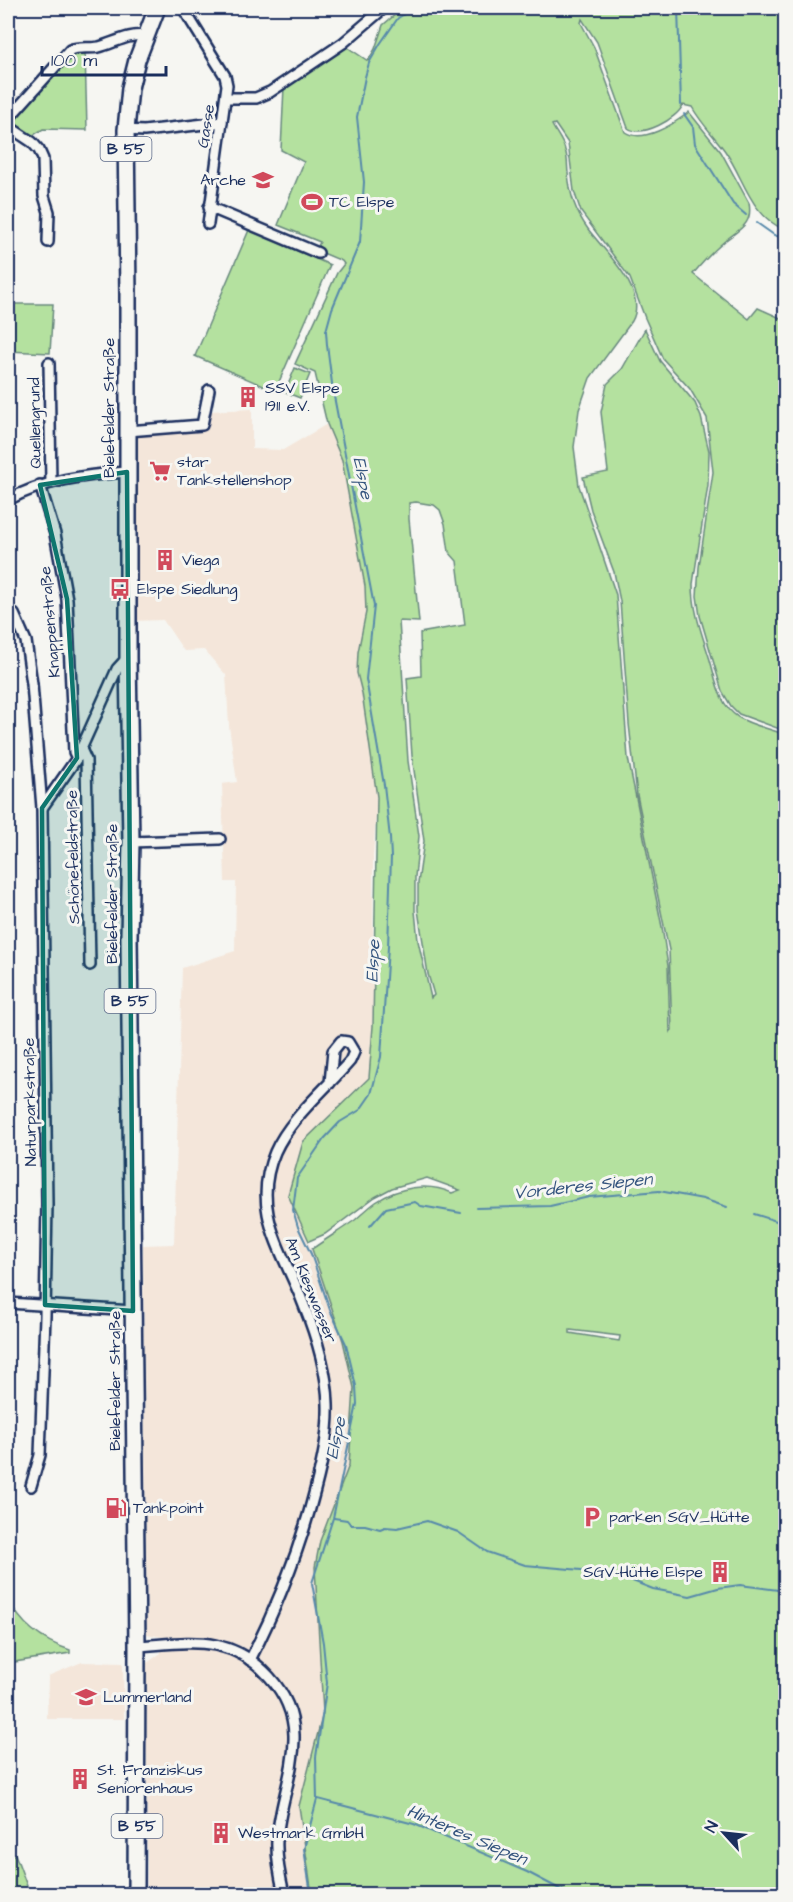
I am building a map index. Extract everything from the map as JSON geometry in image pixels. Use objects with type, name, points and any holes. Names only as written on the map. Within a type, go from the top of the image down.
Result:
[{"type":"main road","name":"Bielefelder Straße","points":[[136,1894],[126,130],[130,88],[157,8]]},
{"type":"street","name":"Gasse","points":[[183,8],[225,76],[227,85],[208,224]]},
{"type":"street","points":[[226,98],[256,98],[270,92],[343,44],[384,8]]},
{"type":"street","points":[[8,119],[70,50],[98,47],[135,35],[146,36]]},
{"type":"street","points":[[126,130],[144,131],[222,122]]},
{"type":"street","points":[[8,126],[32,142],[43,159],[44,196],[49,212],[48,242]]},
{"type":"street","points":[[209,207],[318,253]]},
{"type":"street","name":"Quellengrund","points":[[49,363],[51,483]]},
{"type":"street","points":[[128,431],[202,425],[209,390]]},
{"type":"street","points":[[8,500],[40,485],[127,472]]},
{"type":"street","name":"Knappenstraße","points":[[40,485],[55,534],[67,599],[74,752],[79,753]]},
{"type":"street","name":"Naturparkstraße","points":[[14,614],[26,641],[32,684],[42,808],[45,1305],[41,1443],[39,1463],[31,1486]]},
{"type":"street","points":[[42,808],[79,753],[117,669],[128,657]]},
{"type":"street","name":"Schönefeldstraße","points":[[79,753],[86,760],[90,965]]},
{"type":"street","points":[[131,842],[220,839]]},
{"type":"street","name":"Am Kieswasser","points":[[250,1660],[272,1617],[294,1562],[323,1459],[328,1405],[322,1356],[303,1302],[282,1258],[268,1221],[264,1199],[275,1152],[286,1132],[330,1083]]},
{"type":"street","points":[[8,1303],[133,1311]]},
{"type":"street","points":[[136,1646],[214,1645],[250,1660],[268,1675],[280,1691],[290,1713],[294,1735],[292,1760],[277,1839],[278,1866],[284,1894]]},
{"type":"highlighted area","points":[[127,472],[133,1311],[45,1305],[42,808],[77,758],[67,599],[40,485]]},
{"type":"shaded area","points":[[252,409],[252,449],[283,450],[327,424],[342,460],[365,586],[366,612],[358,652],[357,673],[377,797],[373,857],[373,1032],[369,1078],[303,1142],[288,1195],[316,1261],[343,1341],[354,1388],[349,1465],[320,1541],[315,1567],[323,1713],[299,1806],[312,1894],[147,1894],[147,1663],[161,1653],[162,1637],[147,1634],[143,1245],[174,1244],[182,968],[235,951],[236,882],[225,882],[222,784],[237,782],[229,726],[226,675],[204,650],[184,651],[163,620],[132,621],[133,433],[203,427],[209,411]]},
{"type":"shaded area","name":"Lummerland","points":[[82,1662],[123,1663],[124,1719],[47,1719],[48,1676]]},
{"type":"green space","points":[[403,8],[785,8],[785,230],[773,223],[756,206],[725,151],[692,107],[683,105],[674,116],[650,129],[642,131],[628,128],[597,42],[582,19],[581,23],[594,47],[625,132],[640,136],[649,134],[667,127],[689,112],[721,152],[749,203],[749,216],[744,225],[717,248],[693,274],[749,319],[758,308],[785,320],[785,731],[739,714],[722,691],[700,616],[697,596],[713,472],[707,418],[690,389],[663,359],[630,278],[581,212],[574,191],[568,143],[555,124],[552,125],[566,153],[570,188],[576,209],[588,229],[622,272],[635,297],[636,309],[632,321],[590,378],[579,410],[574,447],[579,486],[616,595],[628,758],[668,966],[670,1032],[672,1030],[669,950],[637,795],[620,601],[614,572],[591,510],[583,477],[608,472],[601,412],[607,384],[622,369],[645,329],[660,361],[695,403],[701,417],[709,451],[708,485],[693,594],[698,623],[719,692],[726,706],[738,717],[785,735],[785,1894],[312,1894],[299,1806],[323,1713],[315,1567],[320,1541],[349,1465],[354,1388],[343,1341],[312,1249],[355,1220],[376,1202],[394,1193],[423,1187],[452,1193],[460,1190],[427,1178],[392,1188],[375,1197],[325,1234],[309,1241],[288,1195],[303,1142],[369,1078],[373,1026],[377,797],[357,673],[358,652],[366,612],[365,586],[342,460],[327,424],[315,373],[295,364],[337,273],[344,264],[316,250],[320,242],[278,225],[304,162],[281,150],[284,87],[344,45],[368,61],[375,49],[383,25]],"holes":[[[409,503],[434,505],[440,510],[445,524],[449,552],[457,561],[465,625],[420,633],[421,676],[407,678],[412,756],[424,841],[418,883],[418,910],[428,974],[434,995],[431,998],[418,941],[415,911],[415,877],[419,836],[408,761],[399,621],[419,622],[409,519]],[[570,1330],[620,1336],[620,1337],[619,1341],[570,1333]]]},
{"type":"green space","points":[[76,51],[85,51],[87,130],[43,129],[32,136],[11,123]]},
{"type":"green space","points":[[249,230],[330,265],[275,391],[195,356]]},
{"type":"green space","points":[[8,304],[53,304],[50,353],[8,351]]},
{"type":"green space","points":[[295,368],[310,374],[300,398],[285,392]]},
{"type":"green space","points":[[8,1598],[26,1624],[50,1642],[70,1650],[70,1653],[8,1663]]},
{"type":"green space","points":[[15,1854],[30,1894],[8,1894],[8,1858]]},
{"type":"waterway","name":"Elspe","points":[[311,1894],[304,1849],[317,1799],[316,1757],[327,1683],[323,1643],[312,1583],[333,1518],[357,1404],[356,1386],[346,1344],[330,1310],[293,1210],[297,1178],[324,1139],[340,1122],[360,1110],[371,1094],[381,1057],[391,857],[384,785],[366,679],[374,606],[333,391],[326,331],[332,309],[360,242],[364,182],[357,117],[365,77],[369,63],[398,18],[414,8]]},
{"type":"waterway","points":[[678,8],[681,105]]},
{"type":"waterway","points":[[684,114],[693,127],[695,144],[733,204],[746,215]]},
{"type":"waterway","points":[[757,223],[774,235],[786,239]]},
{"type":"waterway","name":"Vorderes Siepen","points":[[476,1208],[550,1206],[589,1197],[659,1191],[703,1199],[727,1207]]},
{"type":"waterway","name":"Vorderes Siepen","points":[[370,1226],[386,1208],[415,1202],[421,1206],[461,1213]]},
{"type":"waterway","name":"Vorderes Siepen","points":[[754,1214],[786,1224]]},
{"type":"waterway","points":[[334,1518],[347,1520],[351,1525],[365,1525],[380,1529],[397,1528],[427,1521],[458,1532],[487,1552],[525,1565],[604,1572]]},
{"type":"waterway","points":[[630,1580],[653,1589],[690,1596],[740,1585],[786,1591]]},
{"type":"waterway","name":"Hinteres Siepen","points":[[318,1799],[414,1824],[527,1872],[569,1894]]},
{"type":"place","name":"Arche","points":[[263,180]]},
{"type":"place","name":"TC Elspe","points":[[312,202]]},
{"type":"place","name":"SSV Elspe 1911 e.V.","points":[[248,397]]},
{"type":"place","name":"star Tankstellenshop","points":[[160,471]]},
{"type":"place","name":"Viega","points":[[165,560]]},
{"type":"place","name":"Elspe Siedlung","points":[[120,589]]},
{"type":"place","name":"Tankpoint","points":[[116,1508]]},
{"type":"place","name":"parken SGV_Hütte","points":[[592,1517]]},
{"type":"place","name":"SGV-Hütte Elspe","points":[[720,1572]]},
{"type":"place","name":"Lummerland","points":[[86,1697]]},
{"type":"place","name":"St. Franziskus Seniorenhaus","points":[[80,1779]]},
{"type":"place","name":"Westmark GmbH","points":[[221,1833]]}]
